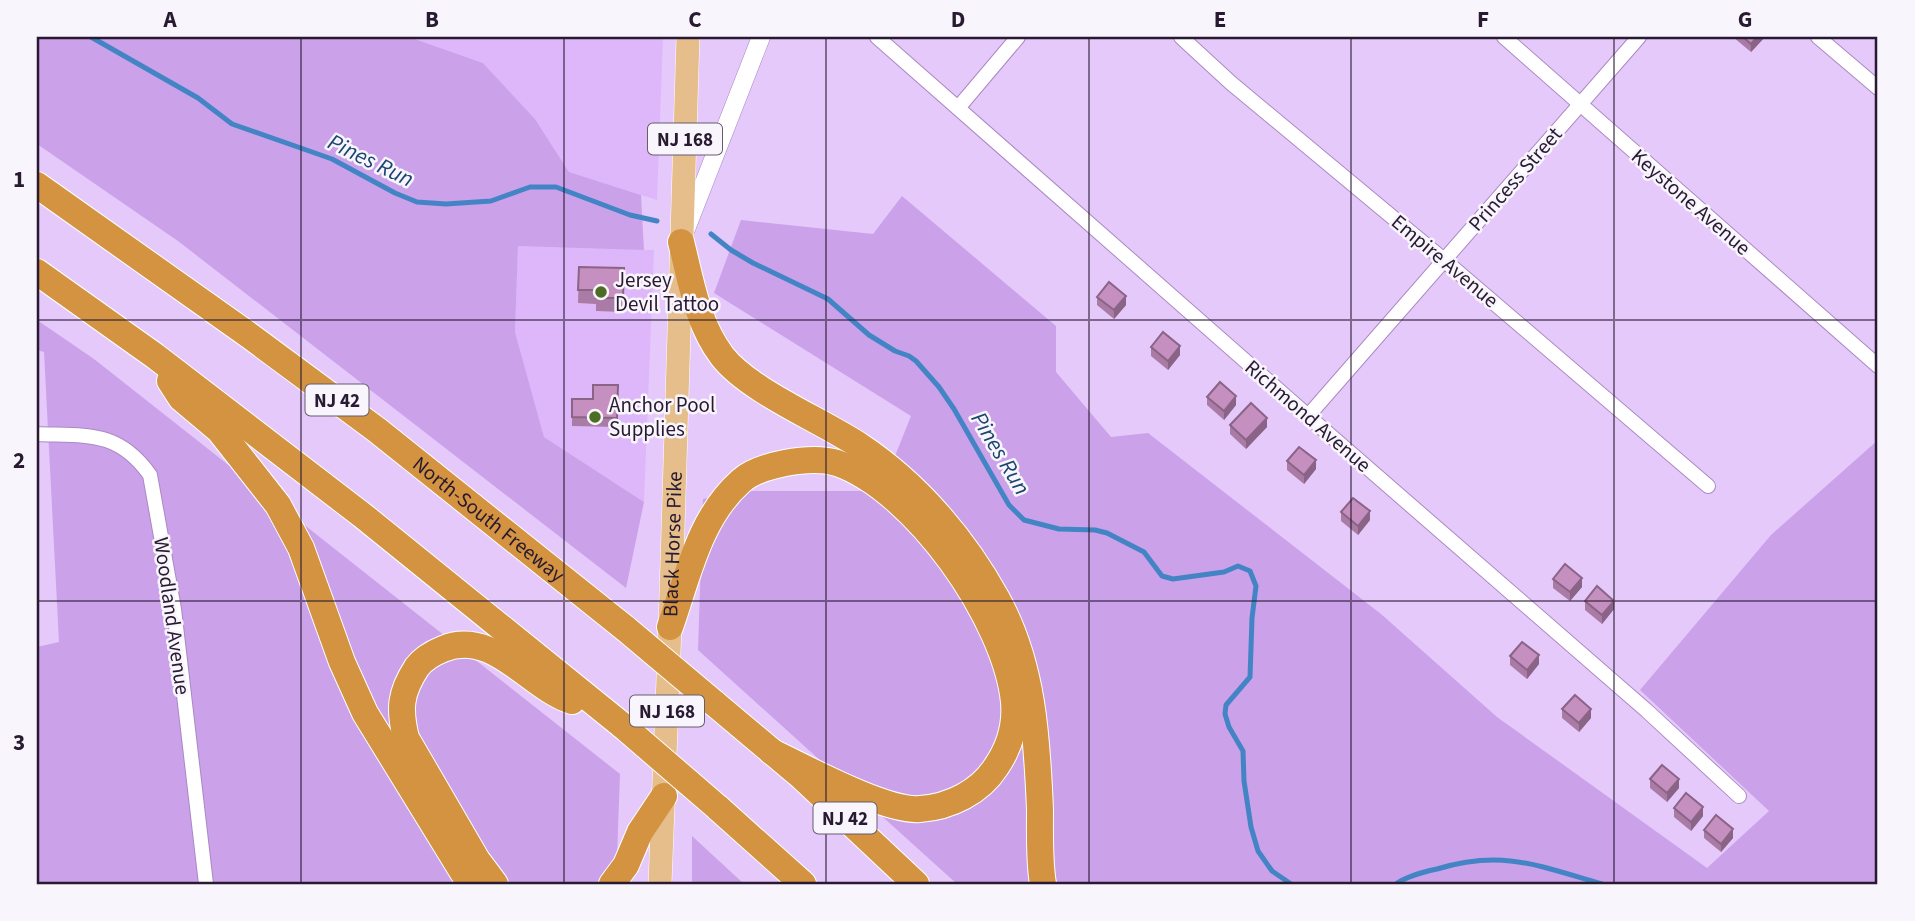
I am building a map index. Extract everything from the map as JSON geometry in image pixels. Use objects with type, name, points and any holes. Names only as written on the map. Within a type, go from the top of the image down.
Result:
[{"type":"highway","name":"North-South Freeway","points":[[37,185],[377,430],[626,629],[714,703],[772,752],[916,884]]},
{"type":"highway","points":[[681,242],[706,332],[723,358],[750,381],[860,446],[908,482],[970,555],[998,600],[1018,645],[1032,699],[1038,758],[1043,884]]},
{"type":"highway","points":[[37,272],[155,356],[362,514],[614,719],[803,884]]},
{"type":"highway","points":[[155,356],[181,398],[219,430],[278,505],[301,548],[342,662],[365,713],[470,884]]},
{"type":"highway","points":[[670,627],[703,531],[722,500],[743,478],[769,466],[803,460],[835,462],[863,474],[894,496],[930,534],[970,588],[996,638],[1010,680],[1014,720],[1009,740],[991,775],[975,790],[957,800],[919,809],[890,805],[772,752]]},
{"type":"highway","points":[[495,884],[477,860],[407,738],[401,717],[403,692],[422,660],[455,644],[472,644],[513,664],[562,698],[614,719]]},
{"type":"highway","points":[[612,884],[626,865],[640,832],[664,796]]},
{"type":"main road","name":"Black Horse Pike","points":[[660,884],[688,37]]},
{"type":"street","points":[[681,242],[761,37]]},
{"type":"street","name":"Richmond Avenue","points":[[877,37],[1646,710],[1739,796]]},
{"type":"street","points":[[958,108],[1018,37]]},
{"type":"street","name":"Empire Avenue","points":[[1181,37],[1231,83],[1445,261],[1708,486]]},
{"type":"street","name":"Keystone Avenue","points":[[1504,37],[1878,366]]},
{"type":"street","name":"Princess Street","points":[[1307,416],[1639,37]]},
{"type":"street","points":[[1818,37],[1878,88]]},
{"type":"street","name":"Woodland Avenue","points":[[37,434],[103,438],[119,444],[138,458],[150,475],[174,609],[206,884]]},
{"type":"shaded area","points":[[37,37],[409,37],[483,63],[535,119],[569,172],[641,195],[644,250],[518,246],[515,332],[544,437],[644,502],[626,588],[178,241],[37,144]]},
{"type":"shaded area","points":[[409,37],[663,37],[657,200],[569,172],[535,119],[483,63]]},
{"type":"shaded area","points":[[902,196],[1056,326],[1056,372],[1111,437],[1148,433],[1381,614],[1497,717],[1707,868],[1769,811],[1640,690],[1771,535],[1878,440],[1878,884],[957,884],[698,650],[703,499],[740,491],[864,491],[895,456],[911,416],[714,293],[741,220],[873,234]]},
{"type":"shaded area","points":[[518,245],[654,250],[644,502],[544,437],[515,332]]},
{"type":"shaded area","points":[[37,320],[94,359],[620,774],[616,884],[37,884],[37,647],[59,642],[44,352],[37,350]]},
{"type":"shaded area","points":[[692,836],[744,884],[692,884]]},
{"type":"building","points":[[1743,37],[1757,37],[1751,44]]},
{"type":"building","points":[[579,267],[624,268],[623,298],[596,298],[596,290],[578,290]]},
{"type":"building","points":[[1109,282],[1126,296],[1114,310],[1097,297]]},
{"type":"building","points":[[1163,332],[1180,346],[1168,361],[1151,347]]},
{"type":"building","points":[[1220,382],[1236,396],[1224,411],[1207,397]]},
{"type":"building","name":"Anchor Pool Supplies","points":[[593,385],[618,385],[617,418],[572,417],[572,399],[593,399]]},
{"type":"building","points":[[1251,403],[1267,418],[1246,440],[1230,425]]},
{"type":"building","points":[[1299,447],[1316,460],[1304,475],[1287,461]]},
{"type":"building","points":[[1353,498],[1370,511],[1358,526],[1341,512]]},
{"type":"building","points":[[1565,564],[1582,578],[1570,592],[1553,579]]},
{"type":"building","points":[[1597,586],[1614,601],[1602,615],[1585,601]]},
{"type":"building","points":[[1522,642],[1539,655],[1527,670],[1510,656]]},
{"type":"building","points":[[1575,695],[1591,709],[1579,723],[1562,709]]},
{"type":"building","points":[[1662,765],[1679,779],[1667,793],[1650,779]]},
{"type":"building","points":[[1686,793],[1703,807],[1691,822],[1674,808]]},
{"type":"building","points":[[1716,815],[1733,829],[1721,844],[1704,830]]},
{"type":"waterway","name":"Pines Run","points":[[91,37],[198,98],[232,124],[332,159],[417,202],[446,204],[491,201],[530,187],[556,187],[630,215],[657,221]]},
{"type":"waterway","name":"Pines Run","points":[[711,234],[753,263],[828,299],[869,335],[916,361],[954,409],[1009,505],[1024,520],[1059,529],[1107,533],[1144,552],[1162,576],[1173,579],[1224,572],[1238,566],[1250,571],[1256,586],[1250,677],[1226,705],[1225,714],[1243,751],[1244,781],[1251,827],[1258,851],[1272,871],[1291,884]]},
{"type":"waterway","name":"Pines Run","points":[[1396,884],[1415,875],[1482,860],[1521,862],[1602,884]]},
{"type":"place","name":"Jersey Devil Tattoo","points":[[601,292]]},
{"type":"place","name":"Anchor Pool Supplies","points":[[595,417]]}]
